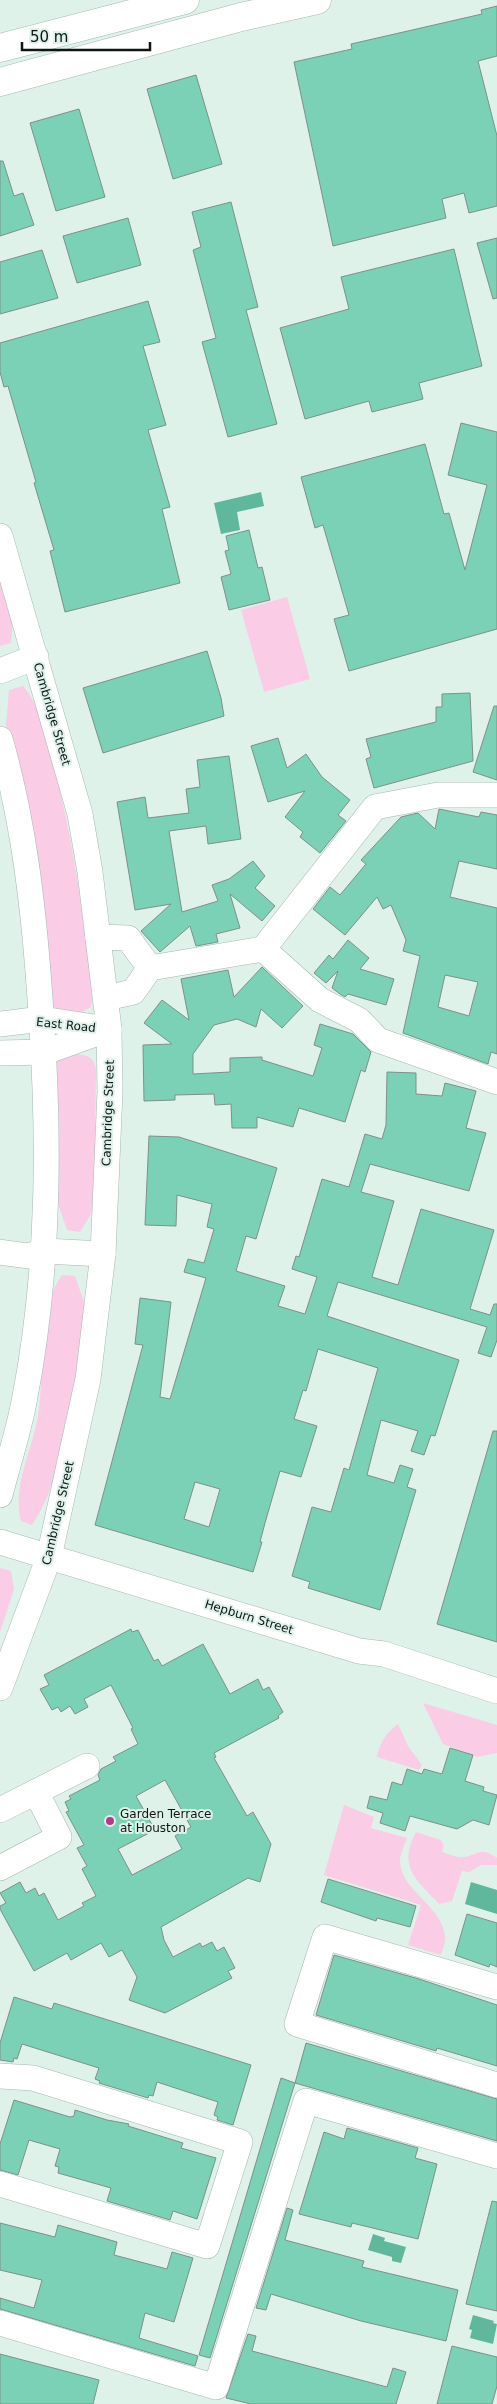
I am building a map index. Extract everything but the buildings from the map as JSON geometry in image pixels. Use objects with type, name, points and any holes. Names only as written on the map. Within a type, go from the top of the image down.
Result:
[{"type":"main road","points":[[0,48],[185,0]]},
{"type":"main road","points":[[0,82],[154,40],[317,0]]},
{"type":"main road","points":[[146,10],[154,40]]},
{"type":"street","name":"Cambridge Street","points":[[0,536],[80,814],[110,1029],[110,1091],[103,1254],[88,1379],[49,1557],[0,1688]]},
{"type":"street","points":[[0,671],[36,657]]},
{"type":"street","points":[[0,739],[20,826],[33,911],[45,1052],[48,1143],[45,1251],[34,1339],[24,1403],[0,1495]]},
{"type":"street","points":[[106,998],[134,992],[150,968],[263,949],[375,807],[438,795],[497,795]]},
{"type":"street","points":[[98,937],[128,938],[150,968]]},
{"type":"street","points":[[263,949],[320,1000],[359,1020],[378,1040],[497,1082]]},
{"type":"street","name":"East Road","points":[[0,1024],[42,1019],[110,1029]]},
{"type":"street","name":"East Road","points":[[0,1053],[45,1052],[110,1029]]},
{"type":"street","points":[[0,1238],[30,1242],[45,1251]]},
{"type":"street","points":[[0,1252],[28,1256],[45,1251],[103,1254]]},
{"type":"street","name":"Hepburn Street","points":[[0,1542],[359,1651],[384,1654],[497,1691]]},
{"type":"street","points":[[0,1810],[87,1766]]},
{"type":"street","points":[[0,1868],[59,1837],[36,1792]]},
{"type":"street","points":[[497,1987],[325,1937],[297,2024],[497,2085]]},
{"type":"street","points":[[0,2076],[33,2078],[240,2142],[207,2246],[0,2184]]},
{"type":"street","points":[[0,2323],[216,2387],[306,2101],[497,2156]]},
{"type":"shaded area","points":[[261,492],[264,506],[237,512],[240,530],[221,534],[214,503]]},
{"type":"shaded area","points":[[0,565],[13,617],[11,643],[0,646]]},
{"type":"shaded area","points":[[287,597],[310,679],[264,692],[241,610]]},
{"type":"shaded area","points":[[23,686],[34,702],[44,728],[72,846],[92,998],[91,1007],[79,1014],[54,1009],[53,1004],[6,725],[9,690]]},
{"type":"shaded area","points":[[68,1054],[90,1057],[96,1069],[94,1201],[91,1214],[80,1232],[67,1230],[56,1198],[57,1062],[59,1057]]},
{"type":"shaded area","points":[[62,1275],[75,1276],[84,1302],[85,1313],[74,1394],[62,1451],[44,1503],[32,1525],[21,1521],[19,1495],[38,1416],[44,1325],[53,1291]]},
{"type":"shaded area","points":[[0,1568],[11,1571],[14,1589],[0,1632]]},
{"type":"shaded area","points":[[423,1703],[497,1725],[497,1753],[477,1757],[443,1744]]},
{"type":"shaded area","points":[[398,1724],[408,1746],[422,1765],[419,1770],[377,1757],[384,1738]]},
{"type":"shaded area","points":[[344,1805],[374,1817],[371,1828],[407,1838],[400,1857],[402,1871],[406,1880],[437,1915],[442,1925],[445,1938],[441,1955],[408,1945],[421,1905],[324,1875]]},
{"type":"shaded area","points":[[416,1832],[441,1840],[444,1846],[442,1852],[456,1857],[464,1857],[485,1852],[497,1858],[497,1865],[481,1865],[469,1872],[462,1871],[452,1901],[439,1904],[417,1880],[409,1864],[408,1855]]},
{"type":"shaded area","points":[[471,1882],[497,1890],[497,1914],[465,1904]]},
{"type":"shaded area","points":[[373,2234],[385,2238],[384,2241],[406,2247],[401,2263],[392,2261],[392,2257],[368,2250]]},
{"type":"shaded area","points":[[473,2315],[494,2321],[493,2323],[497,2324],[493,2344],[470,2338],[472,2330],[469,2329]]},
{"type":"place","name":"Garden Terrace at Houston","points":[[110,1821]]}]
